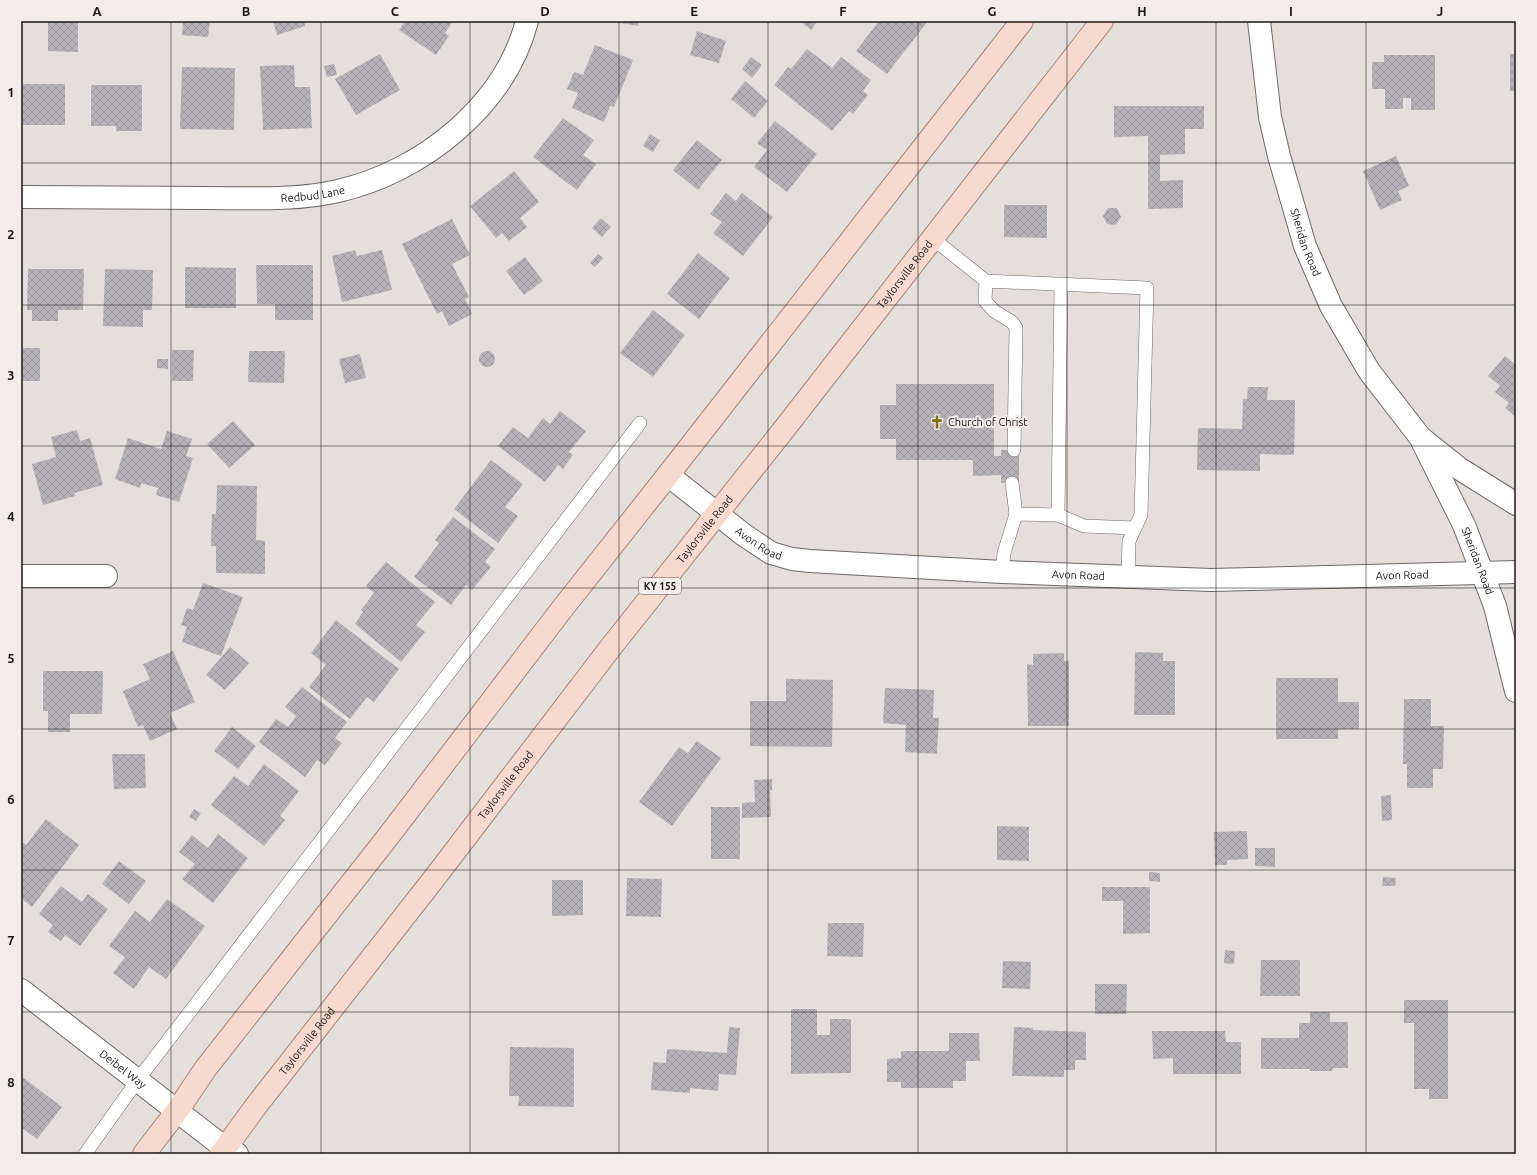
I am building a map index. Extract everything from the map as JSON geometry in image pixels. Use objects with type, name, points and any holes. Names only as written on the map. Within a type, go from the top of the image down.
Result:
[{"type":"main road","points":[[144,1154],[177,1111],[206,1068],[382,844],[562,609],[1022,21]]},
{"type":"main road","name":"Taylorsville Road","points":[[228,1152],[256,1106],[436,876],[611,647],[718,514],[1102,21]]},
{"type":"street","name":"Redbud Lane","points":[[21,197],[260,198],[307,196],[338,191],[368,182],[398,170],[427,153],[454,132],[478,109],[498,84],[513,58],[527,21]]},
{"type":"street","name":"Sheridan Road","points":[[1259,21],[1270,117],[1279,156],[1305,246],[1331,306],[1369,371],[1420,437],[1464,525],[1495,606],[1516,691]]},
{"type":"street","name":"Sheridan Road","points":[[1420,437],[1460,469],[1516,504]]},
{"type":"street","name":"Avon Road","points":[[668,475],[744,535],[771,553],[792,559],[818,562],[1002,572],[1210,580],[1516,572]]},
{"type":"street","points":[[21,576],[106,576]]},
{"type":"street","name":"Deibel Way","points":[[21,990],[228,1152]]},
{"type":"lane","points":[[932,238],[986,281],[1146,288],[1141,515],[1129,541],[1128,577]]},
{"type":"lane","points":[[986,281],[985,301],[994,311],[1012,322],[1016,328],[1014,450]]},
{"type":"lane","points":[[1058,515],[1061,284]]},
{"type":"lane","points":[[85,1154],[138,1081],[640,423]]},
{"type":"lane","points":[[1002,572],[1004,553],[1016,514],[1012,483]]},
{"type":"lane","points":[[1016,514],[1058,515],[1084,526],[1135,528]]},
{"type":"building","points":[[48,21],[78,21],[78,52],[48,51]]},
{"type":"building","points":[[183,21],[210,21],[208,37],[182,35]]},
{"type":"building","points":[[273,21],[304,21],[305,26],[277,35]]},
{"type":"building","points":[[405,21],[453,21],[445,33],[449,36],[436,55],[399,30]]},
{"type":"building","points":[[610,21],[639,21],[638,26]]},
{"type":"building","points":[[800,21],[813,21],[816,23],[811,30]]},
{"type":"building","points":[[879,21],[928,21],[887,74],[856,51]]},
{"type":"building","points":[[697,31],[726,41],[719,63],[690,55]]},
{"type":"building","points":[[595,45],[633,60],[614,107],[610,106],[604,122],[572,108],[578,93],[567,89],[574,72],[583,75]]},
{"type":"building","points":[[807,49],[832,68],[841,57],[871,80],[863,91],[868,95],[853,114],[849,111],[832,131],[774,85],[788,67],[791,69]]},
{"type":"building","points":[[380,54],[400,90],[356,115],[335,79]]},
{"type":"building","points":[[1510,54],[1516,54],[1516,91],[1510,91]]},
{"type":"building","points":[[1384,55],[1435,55],[1435,110],[1411,110],[1411,98],[1403,98],[1403,109],[1385,109],[1385,89],[1372,89],[1372,62],[1384,62]]},
{"type":"building","points":[[751,57],[762,65],[752,78],[742,69]]},
{"type":"building","points":[[334,64],[337,75],[327,77],[324,66]]},
{"type":"building","points":[[294,65],[295,87],[310,87],[312,128],[263,130],[260,66]]},
{"type":"building","points":[[182,67],[235,68],[234,130],[180,129]]},
{"type":"building","points":[[745,81],[768,101],[754,118],[731,99]]},
{"type":"building","points":[[21,84],[65,84],[65,125],[21,125]]},
{"type":"building","points":[[91,85],[142,85],[142,131],[116,131],[116,126],[91,126]]},
{"type":"building","points":[[1114,106],[1204,106],[1204,129],[1185,129],[1185,154],[1160,155],[1160,181],[1183,180],[1183,208],[1148,209],[1148,136],[1114,137]]},
{"type":"building","points":[[563,118],[594,140],[583,155],[596,164],[577,190],[533,157]]},
{"type":"building","points":[[775,121],[817,154],[787,192],[754,167],[767,150],[757,143]]},
{"type":"building","points":[[650,134],[660,140],[653,152],[643,146]]},
{"type":"building","points":[[697,140],[722,160],[698,190],[673,170]]},
{"type":"building","points":[[1396,156],[1409,186],[1398,191],[1402,200],[1380,210],[1363,171]]},
{"type":"building","points":[[514,171],[539,202],[520,218],[527,227],[509,241],[502,233],[496,238],[470,206]]},
{"type":"building","points":[[726,193],[736,201],[742,193],[773,217],[743,256],[713,233],[722,222],[710,214]]},
{"type":"building","points":[[1004,205],[1047,205],[1047,238],[1004,237]]},
{"type":"building","points":[[1108,208],[1117,208],[1121,217],[1116,225],[1107,224],[1103,216]]},
{"type":"building","points":[[601,218],[611,227],[602,237],[592,228]]},
{"type":"building","points":[[452,219],[470,255],[452,264],[469,297],[465,299],[472,314],[449,326],[442,311],[437,314],[402,244]]},
{"type":"building","points":[[355,250],[357,256],[382,250],[392,290],[342,302],[332,256]]},
{"type":"building","points":[[698,253],[730,278],[699,319],[667,294]]},
{"type":"building","points":[[598,254],[603,258],[595,267],[590,263]]},
{"type":"building","points":[[525,257],[543,281],[524,295],[506,271]]},
{"type":"building","points":[[256,265],[313,265],[313,320],[275,320],[275,304],[257,304]]},
{"type":"building","points":[[185,267],[236,268],[236,308],[185,308]]},
{"type":"building","points":[[28,269],[84,269],[83,310],[58,310],[58,321],[32,321],[32,310],[27,310]]},
{"type":"building","points":[[105,269],[153,270],[152,310],[143,310],[143,327],[103,326]]},
{"type":"building","points":[[653,310],[685,335],[653,377],[620,353]]},
{"type":"building","points":[[21,348],[40,348],[40,381],[21,381]]},
{"type":"building","points":[[172,350],[194,350],[193,381],[172,381]]},
{"type":"building","points":[[249,351],[285,351],[284,383],[248,382]]},
{"type":"building","points":[[484,351],[490,351],[495,356],[493,365],[490,367],[484,367],[479,362],[479,356]]},
{"type":"building","points":[[360,354],[366,378],[345,383],[339,359]]},
{"type":"building","points":[[1505,356],[1516,365],[1516,417],[1505,408],[1509,403],[1495,392],[1500,386],[1488,376]]},
{"type":"building","points":[[157,359],[168,359],[168,369],[157,368]]},
{"type":"building","name":"Church of Christ","points":[[896,384],[994,384],[994,456],[1001,456],[1001,450],[1019,450],[1019,483],[1001,483],[1001,475],[973,476],[973,460],[896,460],[896,439],[880,439],[880,405],[896,405]]},
{"type":"building","points":[[1248,387],[1268,387],[1267,400],[1295,400],[1294,455],[1260,454],[1260,471],[1197,470],[1198,428],[1242,429],[1243,399],[1247,399]]},
{"type":"building","points":[[560,411],[586,431],[569,452],[573,455],[563,469],[558,465],[545,482],[498,446],[513,427],[528,438],[543,418],[550,424]]},
{"type":"building","points":[[233,421],[255,445],[229,468],[207,444]]},
{"type":"building","points":[[77,430],[80,441],[90,438],[103,485],[74,493],[75,496],[43,505],[32,464],[56,457],[51,437]]},
{"type":"building","points":[[167,431],[192,439],[186,456],[193,458],[179,502],[156,495],[158,488],[141,483],[140,488],[115,479],[128,438],[161,449]]},
{"type":"building","points":[[491,460],[523,484],[505,507],[518,516],[498,543],[454,509]]},
{"type":"building","points":[[217,485],[257,486],[256,540],[265,541],[265,574],[216,573],[216,546],[211,546],[212,514],[216,514]]},
{"type":"building","points":[[453,517],[495,549],[485,562],[491,567],[472,590],[466,585],[451,605],[414,577],[439,543],[435,540]]},
{"type":"building","points":[[386,562],[435,602],[416,625],[425,632],[401,662],[355,624],[363,612],[361,610],[374,593],[366,586]]},
{"type":"building","points":[[203,583],[243,597],[221,656],[182,642],[187,627],[181,625],[187,608],[193,610]]},
{"type":"building","points":[[336,620],[399,669],[374,702],[367,697],[350,719],[309,687],[326,665],[311,653]]},
{"type":"building","points":[[230,647],[249,663],[225,690],[206,675]]},
{"type":"building","points":[[173,651],[195,702],[170,713],[177,729],[150,741],[143,725],[138,727],[123,691],[150,679],[143,664]]},
{"type":"building","points":[[1135,652],[1163,653],[1163,661],[1175,661],[1175,715],[1134,715]]},
{"type":"building","points":[[1064,653],[1064,661],[1069,661],[1069,726],[1028,726],[1027,664],[1033,665],[1033,654]]},
{"type":"building","points":[[43,671],[103,671],[102,714],[70,714],[70,732],[48,732],[48,711],[43,711]]},
{"type":"building","points":[[1276,678],[1338,678],[1338,702],[1359,702],[1359,729],[1338,729],[1338,739],[1276,739]]},
{"type":"building","points":[[786,679],[833,680],[832,747],[750,746],[750,701],[786,701]]},
{"type":"building","points":[[302,687],[347,722],[335,738],[342,743],[325,765],[317,760],[305,777],[259,742],[276,719],[288,727],[296,716],[285,707]]},
{"type":"building","points":[[885,688],[934,690],[933,718],[939,718],[937,754],[905,752],[906,725],[883,723]]},
{"type":"building","points":[[1404,699],[1431,699],[1431,726],[1444,726],[1443,769],[1433,769],[1433,788],[1407,788],[1407,764],[1403,764]]},
{"type":"building","points":[[232,727],[256,746],[238,769],[214,751]]},
{"type":"building","points":[[697,741],[721,758],[672,826],[639,802],[679,747],[688,753]]},
{"type":"building","points":[[112,754],[145,754],[146,788],[114,789]]},
{"type":"building","points":[[264,764],[299,791],[280,816],[285,820],[264,846],[211,805],[234,776],[248,786]]},
{"type":"building","points":[[772,779],[772,790],[770,790],[771,817],[742,818],[742,803],[755,802],[754,780]]},
{"type":"building","points":[[1391,795],[1392,820],[1382,821],[1381,796]]},
{"type":"building","points":[[711,807],[740,807],[740,859],[711,859]]},
{"type":"building","points":[[194,809],[201,813],[196,821],[189,817]]},
{"type":"building","points":[[46,819],[79,845],[32,907],[21,898],[21,841],[26,845]]},
{"type":"building","points":[[997,826],[1029,827],[1029,861],[997,860]]},
{"type":"building","points":[[1247,831],[1248,859],[1227,860],[1227,865],[1215,865],[1214,832]]},
{"type":"building","points":[[218,834],[248,858],[213,903],[182,879],[195,864],[179,852],[192,835],[208,848]]},
{"type":"building","points":[[1255,848],[1275,848],[1275,867],[1255,866]]},
{"type":"building","points":[[119,861],[146,881],[129,904],[102,884]]},
{"type":"building","points":[[1149,872],[1160,873],[1160,882],[1149,881]]},
{"type":"building","points":[[1383,877],[1396,878],[1395,886],[1382,886]]},
{"type":"building","points":[[627,878],[662,879],[661,917],[626,916]]},
{"type":"building","points":[[552,880],[583,880],[583,915],[552,916]]},
{"type":"building","points":[[61,886],[82,902],[88,894],[108,909],[80,946],[65,935],[61,941],[48,932],[53,925],[39,914]]},
{"type":"building","points":[[1102,887],[1150,887],[1150,933],[1123,934],[1123,901],[1102,901]]},
{"type":"building","points":[[167,899],[205,926],[166,979],[149,967],[134,989],[113,973],[125,957],[109,946],[135,911],[150,922]]},
{"type":"building","points":[[828,923],[864,923],[863,957],[827,956]]},
{"type":"building","points":[[1225,950],[1235,951],[1234,964],[1224,963]]},
{"type":"building","points":[[1261,960],[1300,960],[1300,996],[1260,996]]},
{"type":"building","points":[[1003,961],[1031,962],[1030,989],[1002,988]]},
{"type":"building","points":[[1095,984],[1127,984],[1126,1014],[1095,1014]]},
{"type":"building","points":[[1404,1000],[1448,1000],[1448,1099],[1429,1099],[1429,1089],[1414,1089],[1414,1023],[1404,1023]]},
{"type":"building","points":[[791,1009],[817,1009],[817,1035],[830,1035],[830,1019],[851,1019],[851,1073],[791,1074]]},
{"type":"building","points":[[1310,1012],[1330,1012],[1330,1022],[1348,1022],[1348,1068],[1333,1068],[1332,1071],[1310,1071],[1310,1069],[1261,1069],[1261,1038],[1299,1038],[1299,1023],[1310,1023]]},
{"type":"building","points":[[729,1027],[740,1028],[736,1075],[719,1074],[718,1091],[690,1088],[690,1093],[651,1090],[653,1062],[666,1063],[667,1049],[727,1053]]},
{"type":"building","points":[[1014,1027],[1033,1028],[1033,1030],[1086,1032],[1086,1060],[1075,1060],[1075,1070],[1064,1070],[1064,1077],[1012,1076]]},
{"type":"building","points":[[1152,1031],[1225,1031],[1226,1042],[1241,1042],[1241,1074],[1173,1074],[1173,1058],[1153,1059]]},
{"type":"building","points":[[949,1033],[979,1033],[980,1061],[966,1061],[966,1081],[953,1081],[953,1088],[901,1088],[901,1082],[887,1082],[887,1059],[901,1058],[901,1051],[949,1051]]},
{"type":"building","points":[[510,1047],[574,1048],[574,1107],[518,1106],[519,1096],[509,1096]]},
{"type":"building","points":[[21,1076],[62,1107],[37,1139],[21,1127]]},
{"type":"place","name":"Church of Christ","points":[[937,422]]}]
